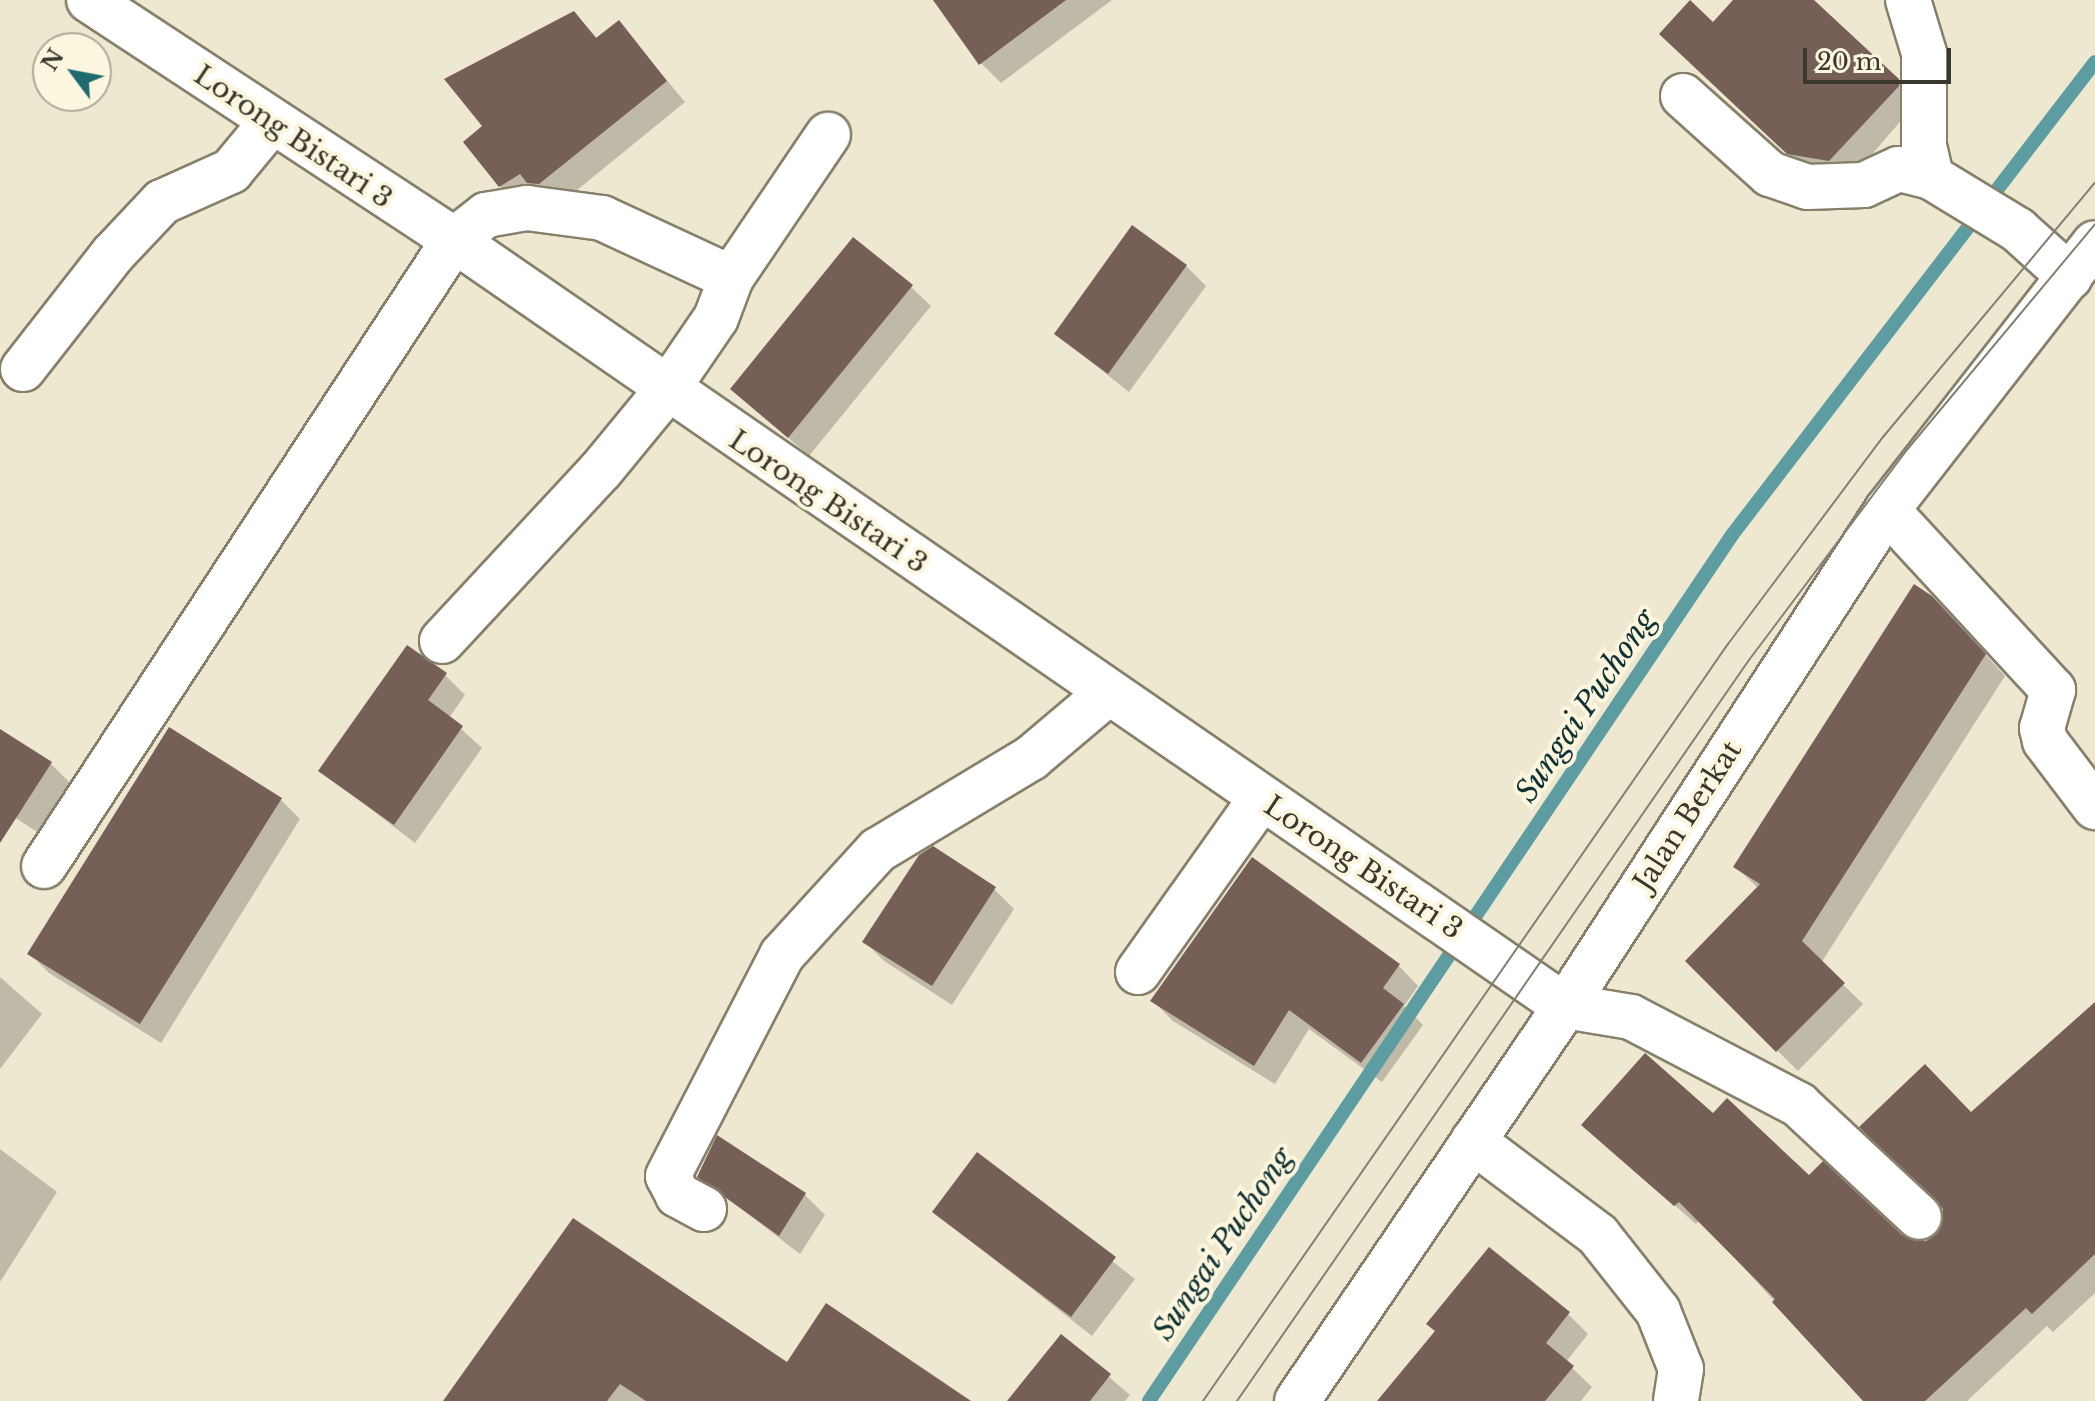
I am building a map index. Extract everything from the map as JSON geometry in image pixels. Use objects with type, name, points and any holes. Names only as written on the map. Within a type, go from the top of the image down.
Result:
[{"type":"street","points":[[1908,0],[1924,53],[1924,146],[1942,183]]},
{"type":"street","name":"Lorong Bistari 3","points":[[100,3],[270,124],[454,240],[666,391],[1565,1006]]},
{"type":"street","points":[[1683,96],[1770,174],[1807,187],[1864,185],[1899,169],[1942,183],[2018,230],[2083,260]]},
{"type":"street","points":[[23,369],[112,255],[162,202],[231,171],[270,124]]},
{"type":"street","points":[[442,641],[601,470],[666,391],[716,318],[731,278],[828,135]]},
{"type":"street","points":[[44,866],[454,240],[486,215],[527,208],[602,218],[731,278]]},
{"type":"street","name":"Jalan Berkat","points":[[1297,1401],[1565,1006],[1887,510],[2083,260]]},
{"type":"street","points":[[1887,510],[2053,690],[2042,728],[2045,741],[2095,807]]},
{"type":"street","points":[[704,1209],[678,1195],[668,1176],[782,955],[878,850],[1031,758],[1108,693]]},
{"type":"street","points":[[1138,972],[1261,798]]},
{"type":"street","points":[[1565,1006],[1631,1017],[1799,1105],[1919,1217]]},
{"type":"street","points":[[1473,1141],[1598,1235],[1649,1300],[1681,1369],[1676,1401]]},
{"type":"building","points":[[933,0],[1066,0],[979,65]]},
{"type":"building","points":[[1690,0],[1713,22],[1733,0],[1814,0],[1899,79],[1899,86],[1829,161],[1787,154],[1659,34]]},
{"type":"building","points":[[574,11],[596,38],[619,20],[667,81],[539,184],[527,183],[520,174],[499,187],[463,142],[482,126],[444,79]]},
{"type":"building","points":[[1132,225],[1187,265],[1108,374],[1054,334]]},
{"type":"building","points":[[853,237],[913,285],[788,438],[730,389]]},
{"type":"building","points":[[1914,584],[1932,596],[1986,654],[1802,941],[1845,983],[1776,1052],[1685,961],[1760,884],[1733,867]]},
{"type":"building","points":[[407,645],[447,673],[428,700],[463,726],[394,825],[318,771]]},
{"type":"building","points":[[169,727],[282,798],[140,1024],[27,954]]},
{"type":"building","points":[[0,729],[52,762],[0,843]]},
{"type":"building","points":[[933,846],[996,887],[932,986],[862,942],[919,855]]},
{"type":"building","points":[[1252,857],[1400,964],[1383,988],[1404,1004],[1361,1063],[1289,1010],[1254,1066],[1150,1001]]},
{"type":"building","points":[[2095,1002],[2095,1254],[2032,1314],[2026,1308],[1925,1401],[1863,1401],[1772,1302],[1775,1299],[1679,1202],[1674,1206],[1581,1125],[1645,1053],[1713,1113],[1727,1098],[1809,1175],[1823,1161],[1902,1235],[1926,1241],[1938,1233],[1943,1209],[1859,1127],[1925,1064],[1971,1112]]},
{"type":"building","points":[[717,1135],[806,1193],[779,1236],[697,1177]]},
{"type":"building","points":[[977,1152],[1116,1257],[1071,1317],[932,1212]]},
{"type":"building","points":[[573,1218],[787,1362],[826,1303],[971,1401],[646,1401],[620,1384],[607,1401],[443,1401]]},
{"type":"building","points":[[1489,1247],[1570,1312],[1546,1343],[1574,1366],[1545,1401],[1377,1401],[1435,1331],[1426,1324]]},
{"type":"building","points":[[1061,1334],[1111,1374],[1090,1401],[1007,1401]]},
{"type":"waterway","name":"Sungai Puchong","points":[[1149,1401],[1732,535],[2095,62]]},
{"type":"tram line","points":[[1203,1401],[1728,644],[1883,437],[2095,183]]},
{"type":"tram line","points":[[1237,1401],[1749,660],[1906,451],[2095,224]]}]
